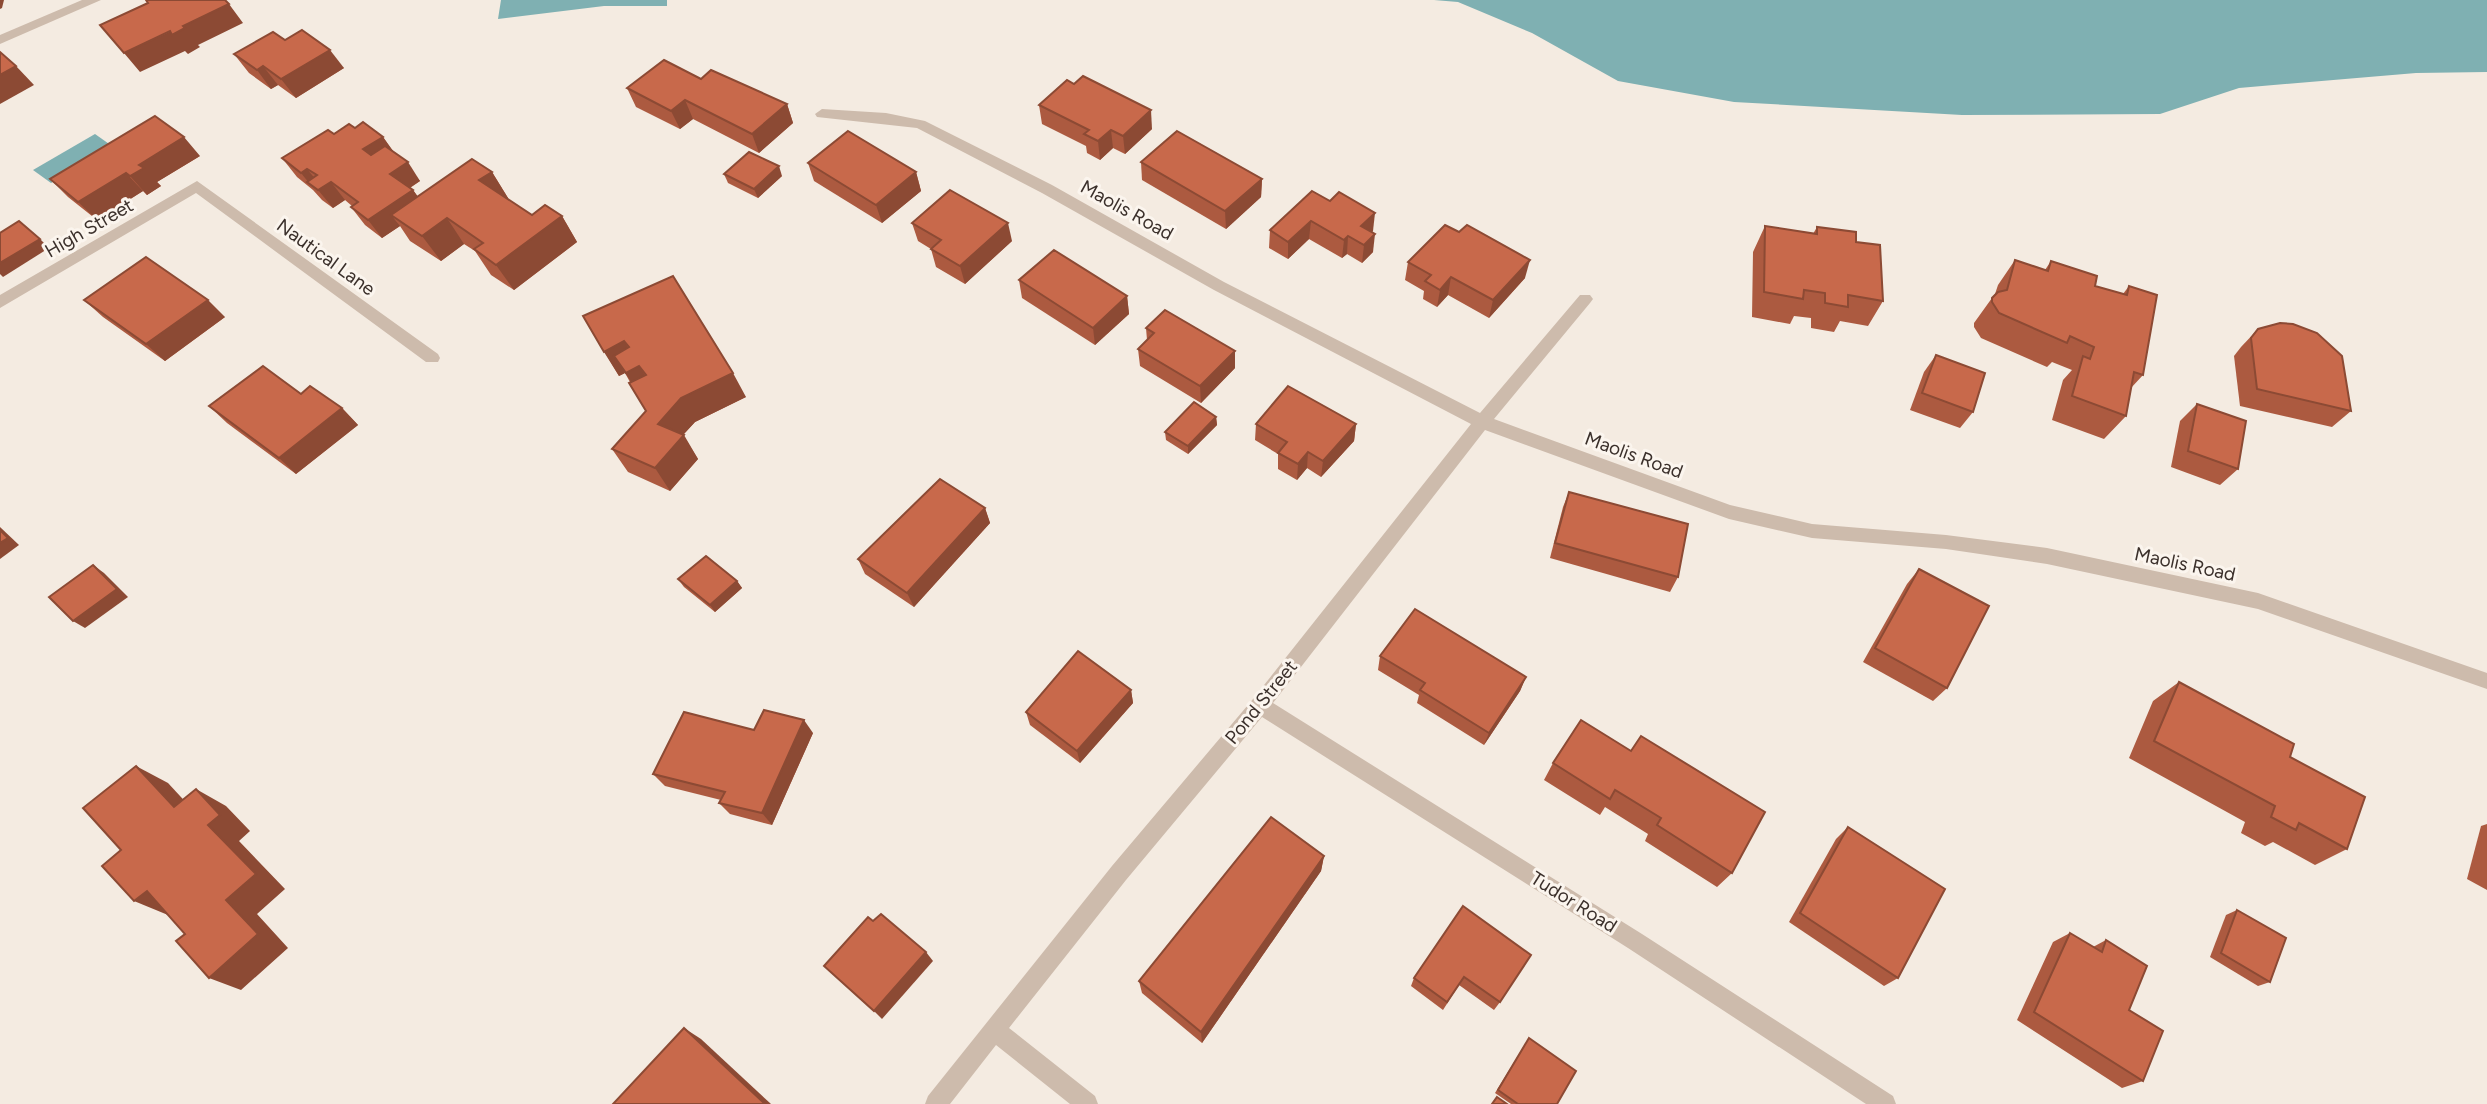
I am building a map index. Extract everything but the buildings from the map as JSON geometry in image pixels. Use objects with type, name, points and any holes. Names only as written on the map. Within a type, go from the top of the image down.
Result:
[{"type":"street","points":[[0,40],[94,0]]},
{"type":"street","name":"Maolis Road","points":[[822,114],[886,118],[920,124],[1048,189],[1219,285],[1482,422],[1729,512],[1812,531],[1946,542],[2047,556],[2258,601],[2487,681]]},
{"type":"street","name":"High Street","points":[[0,302],[197,186]]},
{"type":"street","name":"Nautical Lane","points":[[197,186],[432,358]]},
{"type":"street","name":"Pond Street","points":[[936,1104],[1119,873],[1260,705],[1482,422],[1586,299]]},
{"type":"street","name":"Tudor Road","points":[[1260,705],[1635,941],[1885,1104]]},
{"type":"street","points":[[996,1031],[1087,1104]]},
{"type":"water","points":[[501,0],[667,0],[667,6],[604,6],[498,19]]},
{"type":"water","points":[[1434,0],[2487,0],[2487,72],[2416,73],[2239,88],[2160,114],[1962,115],[1734,102],[1618,81],[1532,33],[1458,2]]},
{"type":"water","points":[[95,134],[112,146],[51,183],[33,170]]}]
